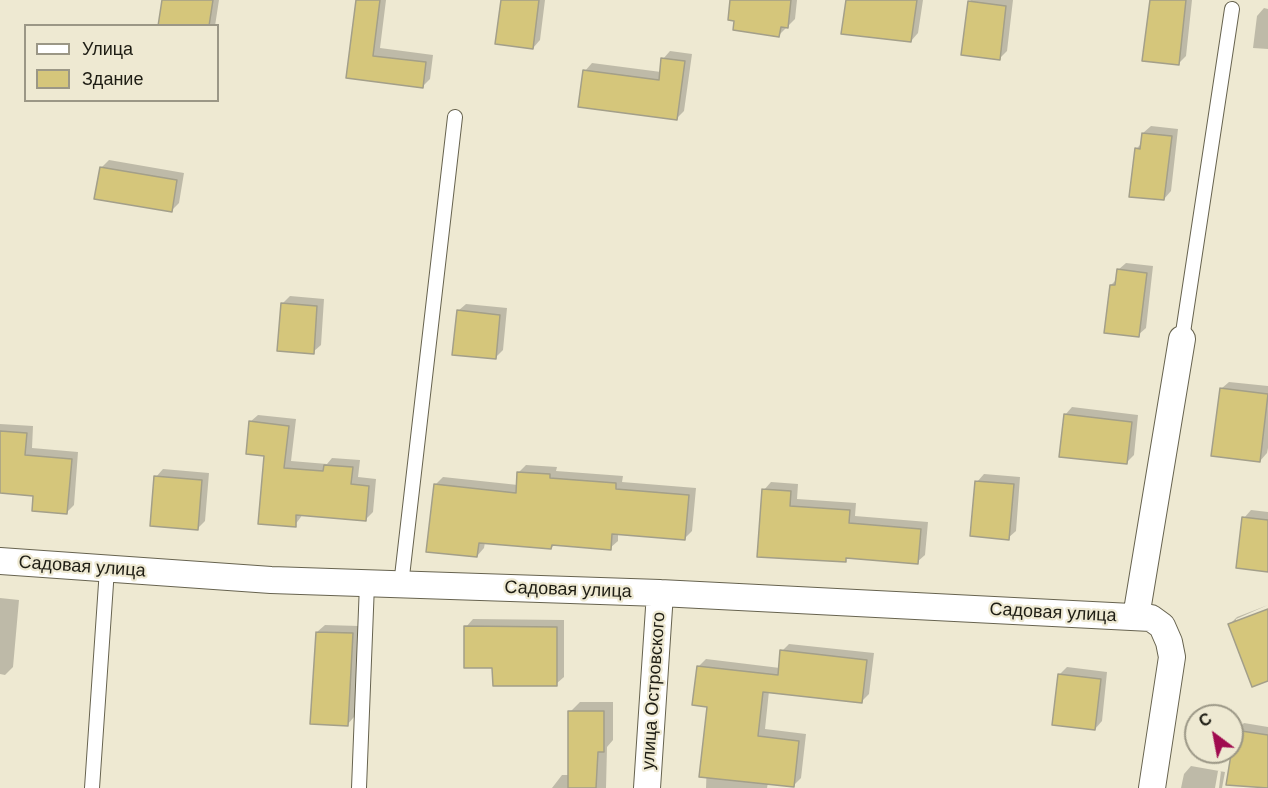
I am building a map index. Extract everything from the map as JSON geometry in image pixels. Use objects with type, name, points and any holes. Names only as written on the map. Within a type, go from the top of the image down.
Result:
[{"type":"street","points":[[1152,788],[1172,657],[1162,626],[1151,618],[1136,616],[1182,339]]},
{"type":"street","name":"Садовая улица","points":[[0,561],[271,580],[660,593],[1136,616]]},
{"type":"street","name":"улица Островского","points":[[647,788],[660,593]]},
{"type":"lane","points":[[1182,339],[1232,9]]},
{"type":"lane","points":[[401,585],[455,117]]},
{"type":"lane","points":[[92,788],[107,569]]},
{"type":"lane","points":[[359,788],[367,584]]},
{"type":"building","points":[[162,0],[213,0],[209,24],[158,24]]},
{"type":"building","points":[[356,0],[380,0],[373,56],[426,62],[423,88],[346,78]]},
{"type":"building","points":[[501,0],[539,0],[533,49],[495,44]]},
{"type":"building","points":[[730,0],[791,0],[788,28],[781,27],[779,37],[733,30],[734,21],[728,20]]},
{"type":"building","points":[[846,0],[917,0],[911,42],[841,34]]},
{"type":"building","points":[[1150,0],[1186,0],[1179,65],[1142,61]]},
{"type":"building","points":[[968,1],[1006,6],[1000,60],[961,55]]},
{"type":"building","points":[[661,58],[685,61],[677,120],[578,107],[583,70],[659,80]]},
{"type":"building","points":[[1142,133],[1172,136],[1164,200],[1129,197],[1135,148],[1140,149]]},
{"type":"building","points":[[100,167],[177,180],[172,212],[94,199]]},
{"type":"building","points":[[1117,269],[1147,273],[1139,337],[1104,333],[1110,285],[1115,285]]},
{"type":"building","points":[[281,303],[317,306],[314,354],[277,351]]},
{"type":"building","points":[[457,310],[500,315],[496,359],[452,355]]},
{"type":"building","points":[[1220,388],[1268,394],[1260,462],[1211,456]]},
{"type":"building","points":[[1064,414],[1132,422],[1127,464],[1059,457]]},
{"type":"building","points":[[249,421],[289,426],[284,468],[323,471],[324,465],[353,467],[351,484],[369,486],[366,521],[296,515],[296,527],[258,524],[264,456],[246,454]]},
{"type":"building","points":[[0,431],[27,433],[25,455],[72,459],[67,514],[32,511],[33,496],[0,493]]},
{"type":"building","points":[[517,472],[550,474],[550,478],[616,483],[616,489],[689,495],[685,540],[612,534],[611,550],[552,545],[551,549],[479,543],[477,557],[426,552],[434,484],[516,493]]},
{"type":"building","points":[[154,476],[202,480],[198,530],[150,526]]},
{"type":"building","points":[[975,481],[1014,484],[1009,540],[970,536]]},
{"type":"building","points":[[762,489],[791,491],[790,506],[850,510],[849,523],[921,529],[918,564],[846,558],[846,562],[757,557]]},
{"type":"building","points":[[1242,517],[1268,520],[1268,572],[1236,568]]},
{"type":"building","points":[[1268,609],[1268,681],[1252,687],[1228,624]]},
{"type":"building","points":[[464,626],[557,627],[557,686],[493,686],[492,668],[464,668]]},
{"type":"building","points":[[316,632],[353,633],[348,726],[310,724]]},
{"type":"building","points":[[780,650],[867,660],[862,703],[763,692],[758,736],[799,741],[794,787],[699,777],[707,707],[692,705],[697,666],[778,675]]},
{"type":"building","points":[[1058,674],[1101,679],[1095,730],[1052,725]]},
{"type":"building","points":[[568,711],[604,711],[604,752],[598,752],[596,788],[568,788]]},
{"type":"building","points":[[1244,731],[1268,735],[1268,788],[1226,785],[1229,764],[1244,764]]}]
